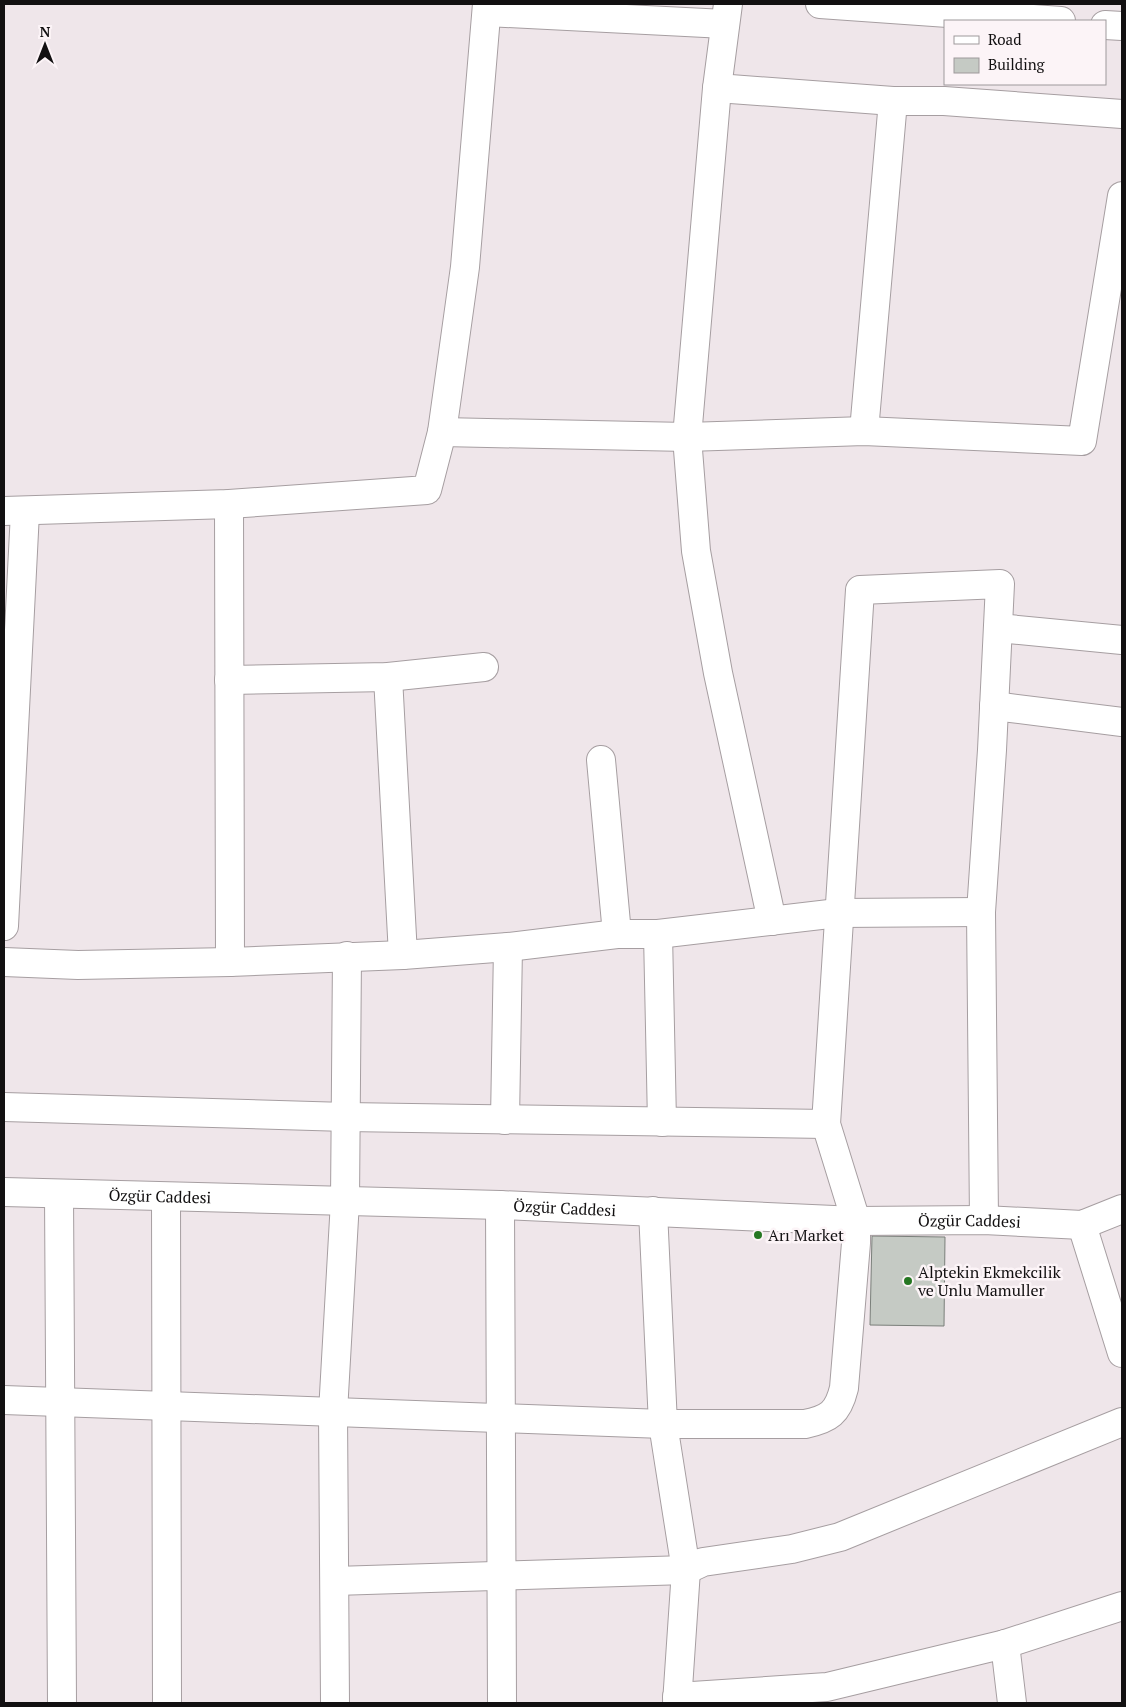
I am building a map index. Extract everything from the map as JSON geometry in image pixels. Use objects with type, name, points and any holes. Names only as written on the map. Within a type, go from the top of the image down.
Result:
[{"type":"street","points":[[820,4],[1048,20]]},
{"type":"street","points":[[4,926],[14,511],[229,504],[427,490],[442,432],[465,268],[487,8],[727,14],[717,88],[687,437],[698,560],[718,673],[772,921]]},
{"type":"street","points":[[1106,25],[1122,26]]},
{"type":"street","points":[[717,88],[893,101],[945,92],[1122,114]]},
{"type":"street","points":[[864,431],[893,101]]},
{"type":"street","points":[[442,432],[687,437],[864,431],[1082,441],[1122,196]]},
{"type":"street","points":[[229,504],[230,962]]},
{"type":"street","points":[[4,1400],[663,1424],[805,1424],[821,1421],[832,1414],[840,1403],[844,1388],[856,1243],[856,1221],[826,1124],[860,590],[1000,584],[981,912],[984,1220]]},
{"type":"street","points":[[998,628],[1122,640]]},
{"type":"street","points":[[230,680],[388,677],[484,667]]},
{"type":"street","points":[[388,677],[403,955]]},
{"type":"street","points":[[994,706],[1122,722]]},
{"type":"street","points":[[601,760],[617,934]]},
{"type":"street","points":[[4,962],[78,964],[230,962],[403,955],[508,947],[617,934],[658,934],[838,912],[981,912]]},
{"type":"street","points":[[658,934],[662,1122]]},
{"type":"street","points":[[505,1120],[508,947]]},
{"type":"street","points":[[335,1703],[333,1412],[346,1201],[347,956]]},
{"type":"street","points":[[4,1107],[346,1117],[826,1124]]},
{"type":"street","name":"Özgür Caddesi","points":[[4,1192],[500,1205],[856,1221],[984,1220],[1082,1225],[1122,1209]]},
{"type":"street","points":[[59,1194],[62,1703]]},
{"type":"street","points":[[166,1197],[168,1703]]},
{"type":"street","points":[[500,1205],[502,1703]]},
{"type":"street","points":[[653,1211],[663,1424],[686,1570],[677,1700],[828,1695],[1005,1644],[1122,1606]]},
{"type":"street","points":[[1082,1225],[1122,1353]]},
{"type":"street","points":[[335,1581],[686,1570],[703,1562],[792,1549],[840,1536],[1122,1422]]},
{"type":"street","points":[[1005,1644],[1012,1703]]},
{"type":"building","name":"Alptekin Ekmekcilik ve Unlu Mamuller","points":[[872,1236],[945,1237],[944,1326],[870,1325]]},
{"type":"place","name":"Arı Market","points":[[758,1235]]},
{"type":"place","name":"Alptekin Ekmekcilik ve Unlu Mamuller","points":[[908,1281]]}]
